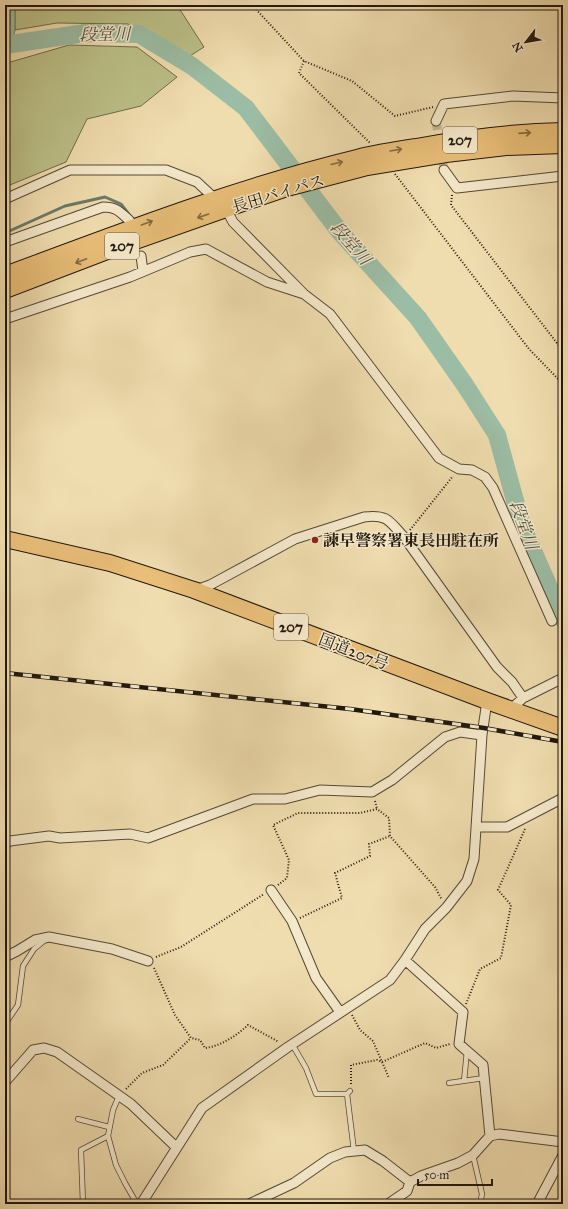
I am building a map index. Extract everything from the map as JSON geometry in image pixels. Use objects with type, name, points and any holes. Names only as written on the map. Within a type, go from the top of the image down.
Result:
[{"type":"highway","name":"長田バイパス","points":[[5,290],[107,251],[301,172],[362,163],[444,142],[504,134],[563,131]]},
{"type":"highway","name":"長田バイパス","points":[[382,158],[446,154],[506,147],[563,145]]},
{"type":"highway","name":"長田バイパス","points":[[5,275],[229,201]]},
{"type":"highway","name":"国道207号","points":[[10,540],[110,563],[194,590],[510,710],[563,728]]},
{"type":"street","points":[[436,121],[444,104],[513,96],[563,98]]},
{"type":"street","points":[[5,199],[70,170],[166,170],[196,182],[229,201],[233,222],[304,294],[330,314],[439,458],[459,469],[472,470],[485,477],[493,488],[552,621]]},
{"type":"street","points":[[444,170],[457,188],[563,176]]},
{"type":"street","points":[[5,242],[103,208],[112,207],[130,221]]},
{"type":"street","points":[[5,319],[143,271],[190,252],[206,249],[268,282],[304,294]]},
{"type":"street","points":[[141,256],[143,271]]},
{"type":"street","points":[[194,590],[210,585],[295,539],[364,517],[375,516],[386,518],[404,537],[497,667],[512,682],[522,698]]},
{"type":"street","points":[[510,710],[522,698],[563,678]]},
{"type":"street","points":[[141,1204],[202,1108],[290,1046],[390,980],[425,929],[446,908],[467,881],[474,859],[482,735],[487,701]]},
{"type":"street","points":[[5,844],[10,841],[49,836],[60,838],[130,834],[148,838],[253,799],[285,798],[320,790],[372,792],[392,780],[445,737],[460,732],[482,735]]},
{"type":"street","points":[[476,827],[507,827],[563,798]]},
{"type":"street","points":[[271,890],[292,921],[316,978],[344,1010]]},
{"type":"street","points":[[5,957],[35,940],[49,937],[112,949],[148,961]]},
{"type":"street","points":[[405,960],[463,1012],[459,1044],[483,1065],[490,1136]]},
{"type":"street","points":[[5,1082],[33,1050],[44,1048],[57,1052],[131,1104],[176,1147]]},
{"type":"street","points":[[388,1204],[407,1191],[410,1182],[421,1176],[458,1163],[472,1155],[490,1136],[499,1134],[563,1142]]},
{"type":"street","points":[[249,1204],[294,1183],[330,1158],[345,1152],[365,1150],[383,1161],[410,1182]]},
{"type":"street","points":[[537,1204],[563,1155]]},
{"type":"lane","points":[[5,1024],[18,1005],[23,966],[34,948],[49,937]]},
{"type":"lane","points":[[290,1046],[306,1068],[316,1094],[349,1093],[354,1151]]},
{"type":"lane","points":[[464,1081],[467,1051]]},
{"type":"lane","points":[[449,1084],[484,1078]]},
{"type":"lane","points":[[119,1096],[113,1110],[108,1136],[116,1165],[137,1204]]},
{"type":"lane","points":[[78,1119],[110,1127]]},
{"type":"lane","points":[[83,1204],[81,1150],[108,1136]]},
{"type":"lane","points":[[472,1155],[482,1194],[480,1204]]},
{"type":"path","points":[[252,5],[304,61],[352,81],[395,116],[444,104]]},
{"type":"path","points":[[304,61],[300,73],[369,142],[529,349],[563,384]]},
{"type":"path","points":[[457,188],[452,196],[451,206],[563,351]]},
{"type":"path","points":[[404,537],[459,469]]},
{"type":"path","points":[[290,1046],[248,1025],[237,1035],[212,1047],[205,1048],[200,1040],[191,1038],[175,1015],[154,967],[148,961],[181,947],[271,890],[287,878],[289,860],[272,826],[298,813],[360,814],[377,809],[389,818],[390,836],[435,887],[446,908]]},
{"type":"path","points":[[463,1012],[480,969],[501,958],[511,905],[498,890],[520,838],[533,813]]},
{"type":"path","points":[[292,921],[342,898],[335,873],[370,856],[369,844],[390,836]]},
{"type":"path","points":[[344,1010],[360,1030],[373,1041],[389,1078]]},
{"type":"path","points":[[119,1096],[142,1073],[163,1065],[191,1038]]},
{"type":"path","points":[[349,1093],[351,1065],[377,1060],[382,1062],[425,1042],[436,1048],[460,1042]]},
{"type":"shaded area","points":[[5,5],[15,5],[15,30],[5,66]]},
{"type":"shaded area","points":[[15,5],[177,5],[204,47],[190,56],[128,24],[57,23],[15,30]]},
{"type":"shaded area","points":[[69,45],[137,47],[177,77],[141,106],[87,119],[66,162],[5,187],[5,66],[7,63]]},
{"type":"waterway","name":"段堂川","points":[[5,45],[85,33],[139,34],[192,66],[246,108],[340,232],[418,318],[465,385],[497,435],[522,526],[563,619]]},
{"type":"waterway","points":[[5,233],[65,206],[105,197],[121,204],[131,217]]},
{"type":"waterway","points":[[5,509],[8,534]]},
{"type":"waterway","points":[[5,615],[8,545]]},
{"type":"tunnel","points":[[436,121],[444,170]]},
{"type":"railway","points":[[5,673],[350,709],[484,728],[563,742]]},
{"type":"place","name":"諫早警察署東長田駐在所","points":[[315,540]]}]
